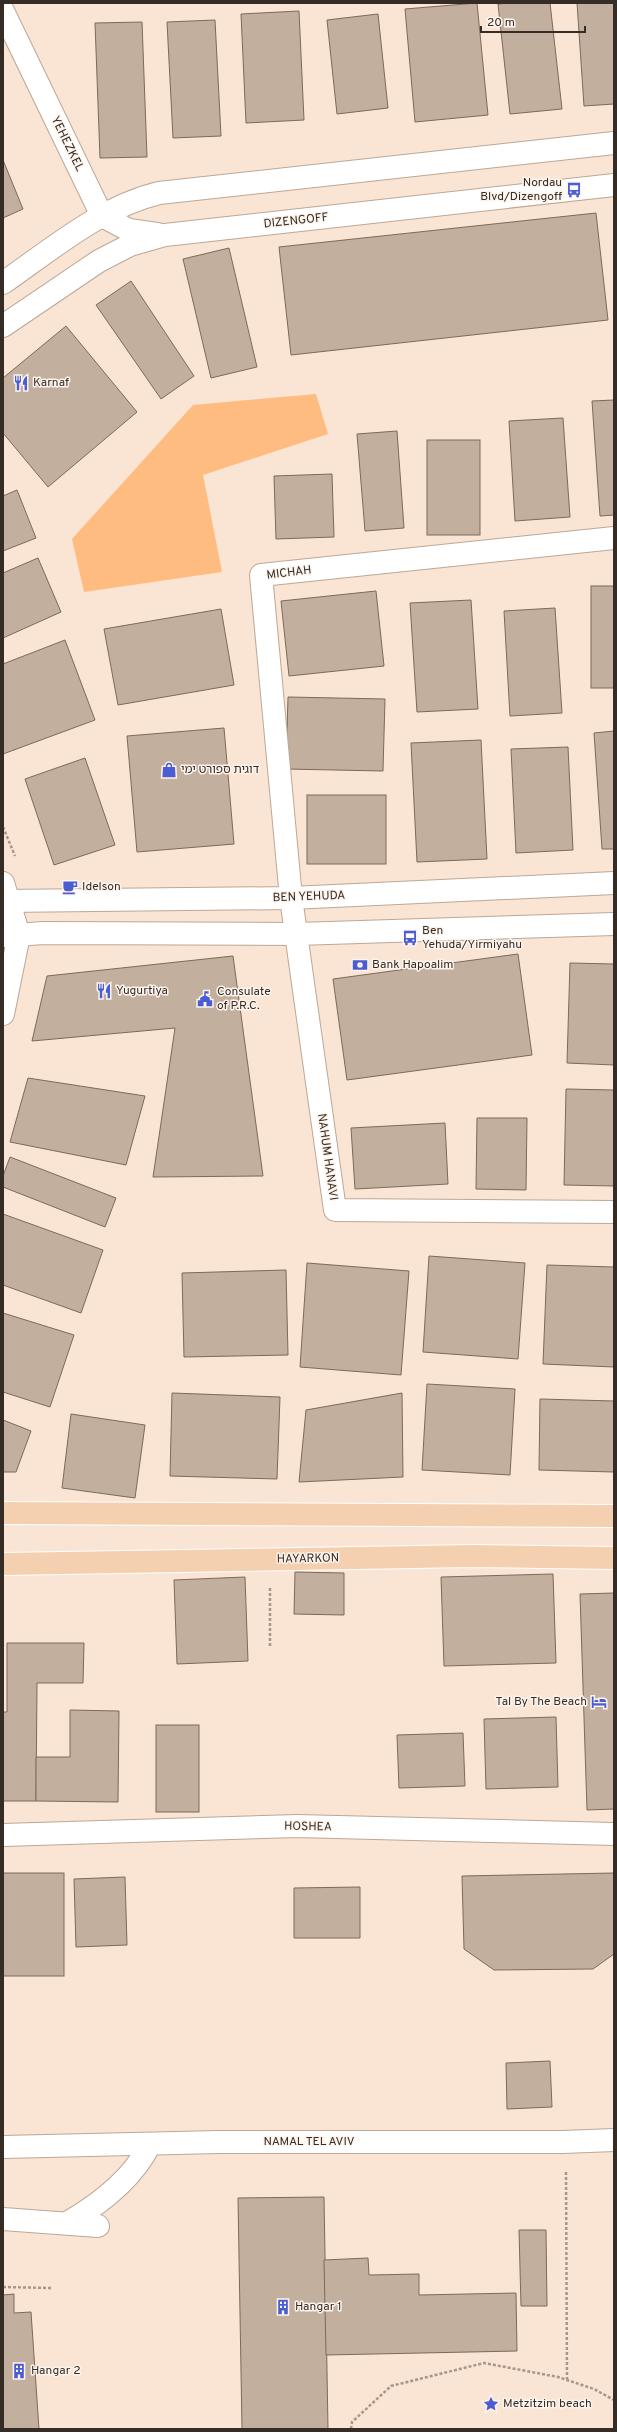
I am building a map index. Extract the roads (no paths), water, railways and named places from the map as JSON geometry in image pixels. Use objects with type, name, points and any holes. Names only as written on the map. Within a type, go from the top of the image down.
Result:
[{"type":"main road","points":[[3,1512],[614,1516]]},
{"type":"main road","name":"HAYARKON","points":[[3,1564],[472,1556],[614,1558]]},
{"type":"street","name":"YEHEZKEL","points":[[3,11],[102,216]]},
{"type":"street","points":[[3,282],[102,216],[136,199],[159,193],[614,143]]},
{"type":"street","name":"DIZENGOFF","points":[[3,326],[99,261],[130,245],[165,235],[614,185]]},
{"type":"street","points":[[102,216],[129,230],[165,235]]},
{"type":"street","name":"MICHAH","points":[[291,898],[261,575],[614,538]]},
{"type":"street","name":"BEN YEHUDA","points":[[5,895],[291,898],[614,883]]},
{"type":"street","points":[[3,1014],[11,936],[5,895]]},
{"type":"street","name":"NAHUM HANAVI","points":[[291,898],[335,1210],[614,1212]]},
{"type":"street","points":[[11,936],[43,933],[297,934],[614,924]]},
{"type":"street","name":"HOSHEA","points":[[3,1835],[297,1826],[614,1834]]},
{"type":"street","name":"NAMAL TEL AVIV","points":[[3,2147],[150,2144],[614,2140]]},
{"type":"street","points":[[68,2223],[92,2209],[133,2171],[140,2163],[150,2144]]},
{"type":"street","points":[[3,2219],[98,2226]]},
{"type":"place","name":"Nordau Blvd/Dizengoff","points":[[574,190]]},
{"type":"place","name":"Karnaf","points":[[21,383]]},
{"type":"place","name":"דוגית ספורט ימי","points":[[169,770]]},
{"type":"place","name":"Idelson","points":[[70,887]]},
{"type":"place","name":"Ben Yehuda/Yirmiyahu","points":[[410,938]]},
{"type":"place","name":"Bank Hapoalim","points":[[360,965]]},
{"type":"place","name":"Yugurtiya","points":[[104,991]]},
{"type":"place","name":"Consulate of P.R.C.","points":[[205,999]]},
{"type":"place","name":"Tal By The Beach","points":[[599,1702]]},
{"type":"place","name":"Hangar 1","points":[[283,2307]]},
{"type":"place","name":"Hangar 2","points":[[19,2371]]},
{"type":"place","name":"Metzitzim beach","points":[[491,2404]]}]
